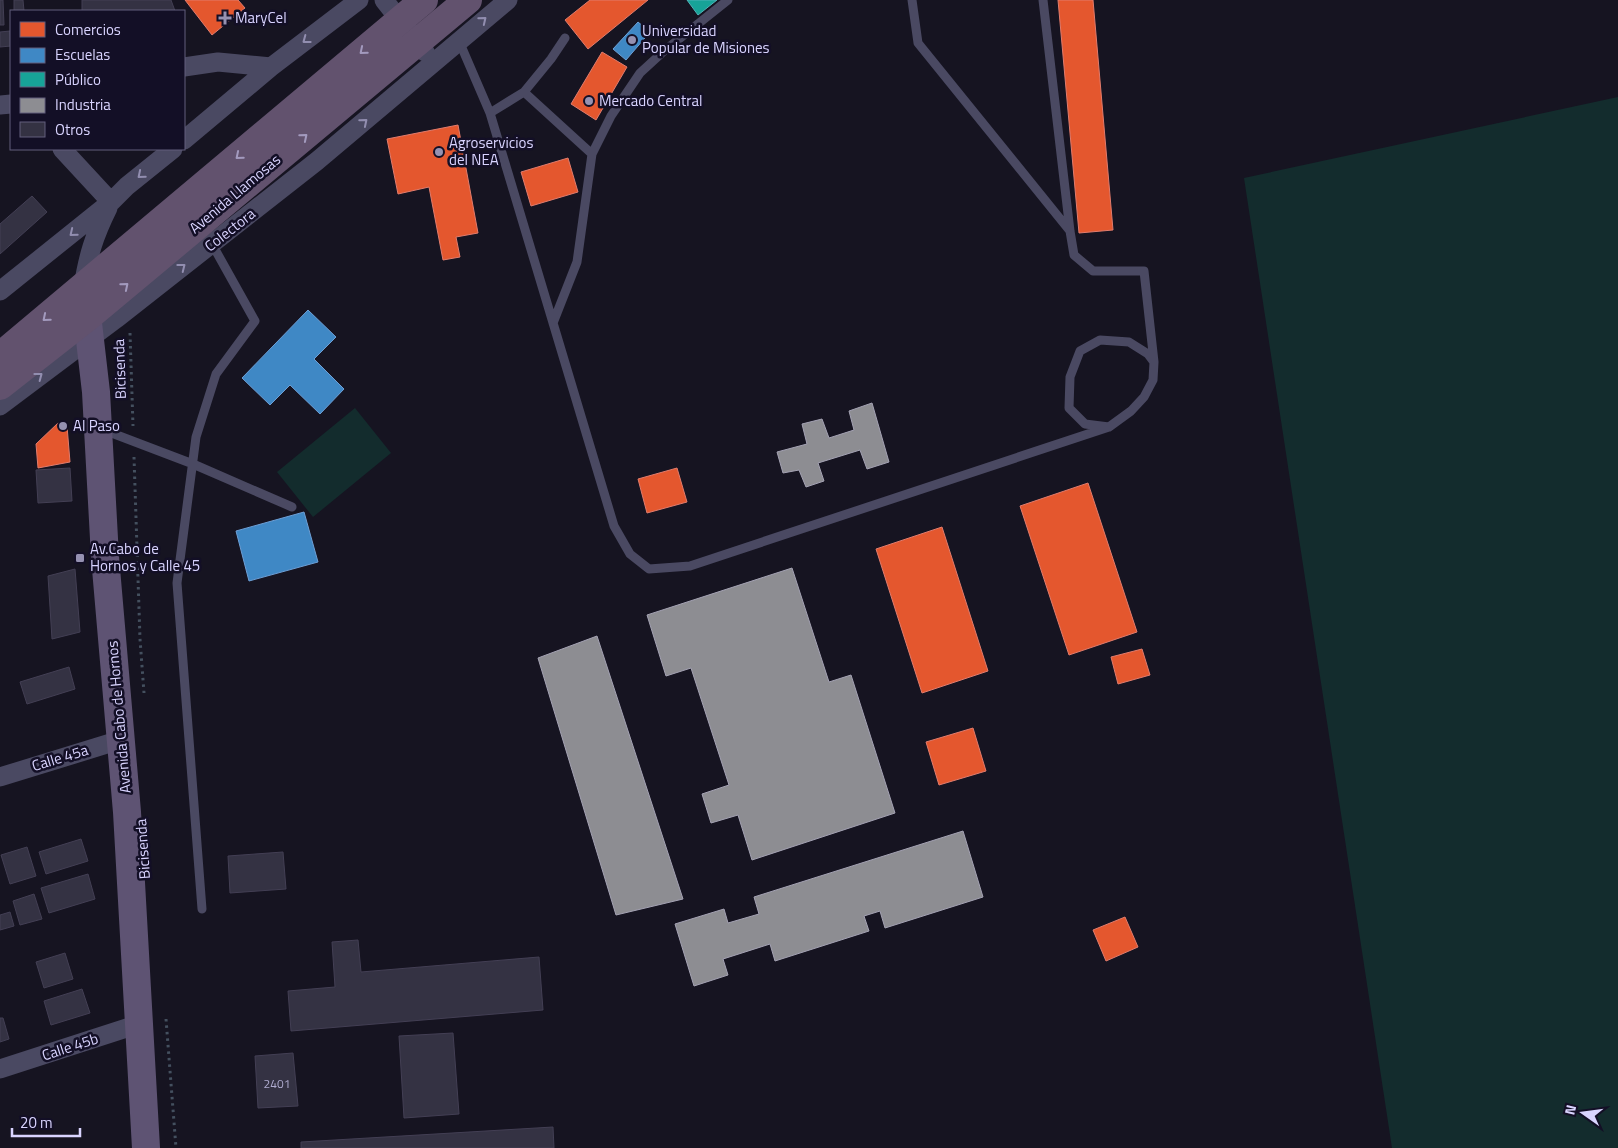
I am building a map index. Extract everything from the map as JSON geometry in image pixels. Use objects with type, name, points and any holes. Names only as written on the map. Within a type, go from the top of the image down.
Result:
[{"type":"highway","name":"Avenida Llamosas","points":[[0,356],[83,287],[392,10],[424,0]]},
{"type":"highway","name":"Avenida Llamosas","points":[[0,386],[89,327],[426,52],[468,0]]},
{"type":"main road","name":"Avenida Cabo de Hornos","points":[[83,287],[96,392],[96,428],[105,557],[127,812],[146,1148]]},
{"type":"street","points":[[185,139],[271,67],[359,0]]},
{"type":"street","points":[[392,10],[426,52],[459,40],[508,0]]},
{"type":"street","name":"Colectora","points":[[0,406],[89,327],[131,308],[317,161],[426,52],[459,40]]},
{"type":"street","points":[[185,67],[218,62],[271,67]]},
{"type":"street","points":[[63,150],[111,202]]},
{"type":"street","points":[[0,292],[172,150]]},
{"type":"street","points":[[83,287],[88,257],[97,229],[111,202]]},
{"type":"street","name":"Calle 45a","points":[[0,777],[120,740]]},
{"type":"street","name":"Calle 45b","points":[[0,1069],[139,1024]]},
{"type":"lane","points":[[553,323],[577,262],[592,154],[611,116],[640,73],[664,51],[728,0]]},
{"type":"lane","points":[[912,0],[918,43],[1070,231]]},
{"type":"lane","points":[[459,40],[490,113],[614,526],[630,554],[649,569],[690,566],[1109,428],[1131,411],[1144,397],[1153,380],[1154,362],[1144,271],[1093,271],[1074,255],[1043,0]]},
{"type":"lane","points":[[490,113],[524,92],[566,38]]},
{"type":"lane","points":[[524,92],[592,154]]},
{"type":"lane","points":[[202,908],[177,583],[196,437],[216,374],[255,322],[212,244]]},
{"type":"lane","points":[[1109,428],[1085,424],[1069,408],[1070,378],[1080,351],[1100,340],[1129,342],[1148,354],[1154,362]]},
{"type":"lane","points":[[96,428],[193,464],[292,507]]},
{"type":"path","name":"Bicisenda","points":[[131,308],[130,346],[140,639],[144,699]]},
{"type":"path","points":[[166,1015],[176,1148]]},
{"type":"green space","points":[[1618,97],[1618,1148],[1392,1148],[1244,178]]},
{"type":"green space","points":[[355,408],[391,453],[313,517],[277,472]]},
{"type":"building: Comercios","points":[[185,0],[238,0],[245,8],[212,35]]},
{"type":"building: Comercios","points":[[590,0],[648,0],[588,49],[565,20]]},
{"type":"building: Comercios","points":[[1058,0],[1093,0],[1113,230],[1079,233]]},
{"type":"building: Comercios","points":[[602,52],[627,67],[596,120],[571,104]]},
{"type":"building: Comercios","points":[[458,125],[478,233],[456,237],[460,257],[443,260],[429,187],[398,194],[387,139]]},
{"type":"building: Comercios","points":[[568,158],[578,192],[531,206],[521,172]]},
{"type":"building: Comercios","points":[[58,423],[67,426],[70,462],[38,468],[36,444]]},
{"type":"building: Comercios","points":[[677,468],[687,502],[647,513],[638,479]]},
{"type":"building: Comercios","points":[[1088,483],[1137,632],[1069,655],[1020,506]]},
{"type":"building: Comercios","points":[[942,527],[988,671],[922,693],[876,549]]},
{"type":"building: Comercios","points":[[1142,649],[1150,675],[1118,684],[1111,657]]},
{"type":"building: Comercios","points":[[973,728],[986,771],[939,785],[926,742]]},
{"type":"building: Comercios","points":[[1125,917],[1138,947],[1106,961],[1093,930]]},
{"type":"building: Escuelas","points":[[638,22],[650,32],[626,60],[613,49]]},
{"type":"building: Escuelas","points":[[308,310],[336,337],[314,359],[344,389],[320,414],[290,385],[270,405],[242,378]]},
{"type":"building: Escuelas","points":[[304,512],[318,562],[249,581],[236,531]]},
{"type":"building: Público","points":[[687,0],[717,0],[698,15]]},
{"type":"building: Industria","points":[[872,403],[889,462],[867,469],[860,450],[818,463],[824,481],[806,487],[799,470],[783,473],[777,452],[807,444],[802,424],[822,419],[829,438],[854,430],[849,411]]},
{"type":"building: Industria","points":[[792,568],[829,682],[851,675],[895,813],[752,860],[738,815],[711,823],[702,794],[729,785],[691,668],[666,676],[647,615]]},
{"type":"building: Industria","points":[[597,636],[683,899],[616,915],[538,658]]},
{"type":"building: Industria","points":[[963,831],[983,897],[885,928],[880,911],[864,916],[869,931],[775,961],[770,944],[723,959],[728,975],[694,986],[675,924],[724,909],[728,923],[759,914],[754,897]]},
{"type":"building: Otros","points":[[0,0],[3,0],[4,25],[0,25]]},
{"type":"building: Otros","points":[[14,0],[23,0],[24,10],[14,10]]},
{"type":"building: Otros","points":[[82,0],[171,0],[175,10],[82,10]]},
{"type":"building: Otros","points":[[10,31],[10,46],[0,47],[0,32]]},
{"type":"building: Otros","points":[[32,196],[47,212],[0,254],[0,224]]},
{"type":"building: Otros","points":[[70,468],[72,501],[38,503],[36,470]]},
{"type":"building: Otros","points":[[75,569],[80,632],[52,639],[48,576]]},
{"type":"building: Otros","points":[[69,667],[75,689],[27,704],[20,682]]},
{"type":"building: Otros","points":[[81,839],[88,861],[46,874],[39,852]]},
{"type":"building: Otros","points":[[27,847],[36,876],[10,884],[1,855]]},
{"type":"building: Otros","points":[[283,852],[286,889],[230,893],[228,856]]},
{"type":"building: Otros","points":[[88,874],[95,899],[49,913],[41,888]]},
{"type":"building: Otros","points":[[34,894],[42,919],[20,925],[13,901]]},
{"type":"building: Otros","points":[[10,912],[14,926],[0,930],[0,915]]},
{"type":"building: Otros","points":[[358,940],[361,972],[539,957],[543,1010],[291,1031],[288,991],[335,987],[332,942]]},
{"type":"building: Otros","points":[[65,953],[73,979],[44,988],[36,962]]},
{"type":"building: Otros","points":[[82,989],[90,1013],[51,1025],[44,1001]]},
{"type":"building: Otros","points":[[0,1018],[3,1018],[9,1039],[0,1042]]},
{"type":"building: Otros","points":[[453,1033],[459,1114],[404,1118],[399,1036]]},
{"type":"building: Otros","points":[[293,1053],[298,1106],[258,1108],[255,1056]]},
{"type":"building: Otros","points":[[553,1127],[554,1148],[301,1148],[301,1142]]},
{"type":"place","name":"MaryCel","points":[[225,18]]},
{"type":"place","name":"Universidad Popular de Misiones","points":[[632,40]]},
{"type":"place","name":"Mercado Central","points":[[589,101]]},
{"type":"place","name":"Agroservicios del NEA","points":[[439,152]]},
{"type":"place","name":"Al Paso","points":[[63,426]]},
{"type":"place","name":"Av.Cabo de Hornos y Calle 45","points":[[80,558]]}]
